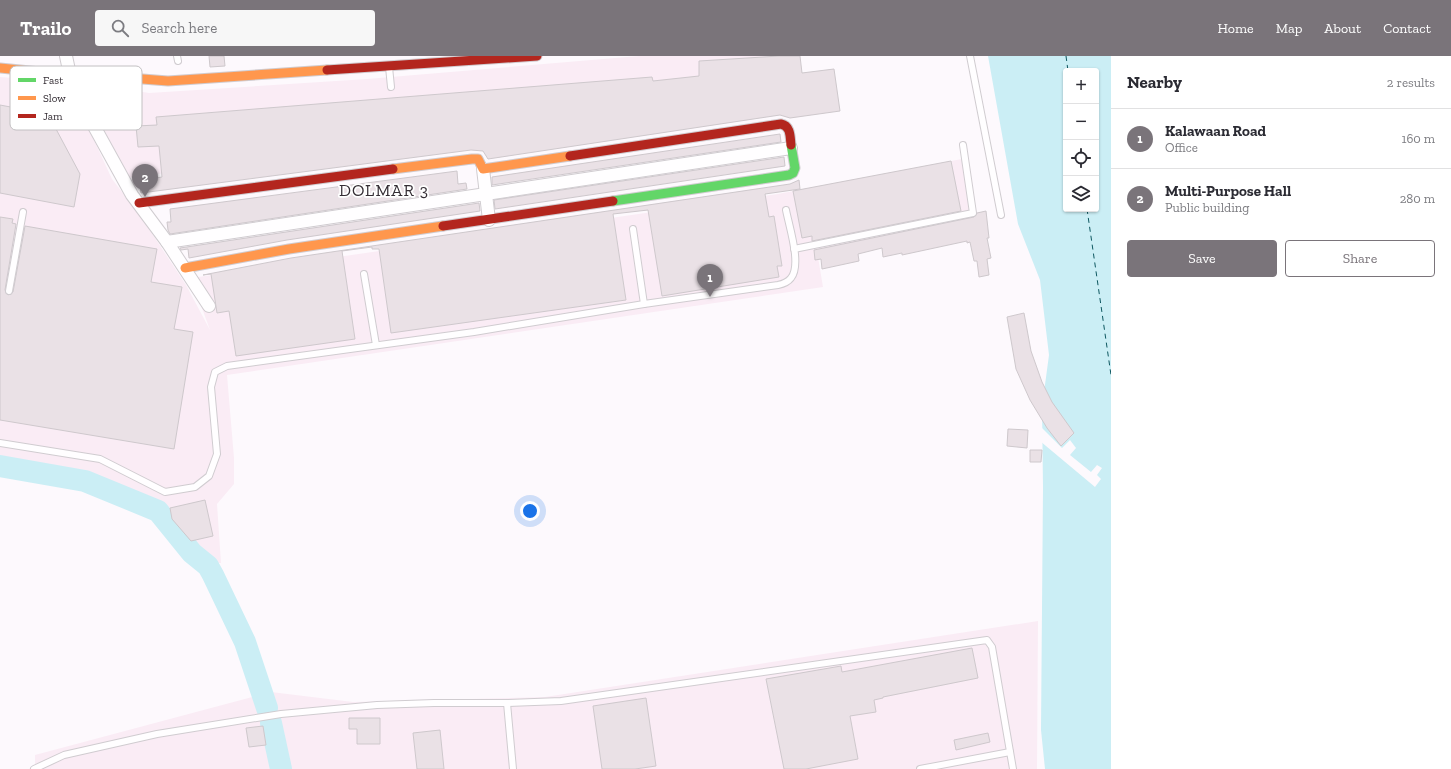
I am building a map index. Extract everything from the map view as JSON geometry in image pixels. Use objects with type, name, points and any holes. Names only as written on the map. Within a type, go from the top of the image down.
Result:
[{"type":"street","points":[[66,56],[68,66]]},
{"type":"street","points":[[142,78],[168,81],[537,56]]},
{"type":"street","points":[[0,68],[10,69]]},
{"type":"street","points":[[185,268],[289,249],[789,175],[793,173],[795,168],[789,130],[785,125],[781,124],[482,169]]},
{"type":"street","points":[[96,130],[132,195],[167,242],[209,306]]},
{"type":"street","points":[[167,242],[791,148]]},
{"type":"street","points":[[139,203],[478,159],[482,169],[490,220]]},
{"type":"lane","points":[[970,56],[1001,215]]},
{"type":"lane","points":[[389,67],[392,87]]},
{"type":"lane","points":[[794,249],[973,213],[963,145]]},
{"type":"lane","points":[[0,442],[100,459],[165,492],[195,487],[209,476],[217,454],[211,387],[215,372],[227,366],[474,332],[644,304],[778,286],[792,278],[796,268],[794,249],[786,210]]},
{"type":"lane","points":[[8,291],[23,212]]},
{"type":"lane","points":[[633,229],[644,304]]},
{"type":"lane","points":[[364,274],[376,345]]},
{"type":"lane","points":[[34,769],[64,755],[157,734],[280,714],[384,705],[561,701],[987,640],[992,647],[1013,769]]},
{"type":"lane","points":[[508,703],[513,769]]},
{"type":"lane","points":[[920,769],[1010,752]]},
{"type":"shaded area","points":[[639,56],[777,56],[785,108],[482,133],[126,178],[104,130],[142,130],[142,92],[149,93],[367,79]]},
{"type":"shaded area","points":[[0,77],[10,78],[10,130],[89,130],[112,179],[139,214],[186,285],[210,330],[191,278],[778,194],[967,158],[975,217],[817,251],[823,287],[227,375],[234,458],[234,484],[217,504],[221,563],[209,563],[146,503],[87,478],[0,462]]},
{"type":"shaded area","points":[[1038,621],[1037,769],[35,769],[35,755],[271,692],[353,702],[545,697]]},
{"type":"water","points":[[988,56],[1111,56],[1111,769],[1045,769],[1041,730],[1043,488],[1042,407],[1049,355],[1040,280],[1018,224]]},
{"type":"pier","points":[[1040,426],[1062,448],[1070,440],[1076,448],[1070,455],[1091,472],[1097,465],[1102,468],[1097,475],[1101,479],[1095,487],[1040,441]]},
{"type":"building","points":[[209,56],[224,56],[225,66],[210,67]]},
{"type":"building","points":[[800,56],[802,73],[834,69],[840,111],[790,118],[780,115],[488,159],[483,151],[471,150],[141,193],[139,181],[162,177],[159,146],[138,147],[136,130],[142,130],[142,126],[157,125],[156,117],[652,77],[653,81],[699,76],[699,61]]},
{"type":"building","points":[[0,105],[10,107],[10,130],[57,130],[80,174],[74,207],[0,193]]},
{"type":"building","points":[[780,134],[781,142],[492,185],[492,177]]},
{"type":"building","points":[[784,157],[785,166],[495,209],[494,200]]},
{"type":"building","points":[[951,161],[961,211],[812,241],[812,236],[802,238],[793,191]]},
{"type":"building","points":[[457,171],[458,184],[466,183],[467,189],[170,234],[168,230],[167,222],[171,222],[170,209]]},
{"type":"building","points":[[799,180],[800,189],[765,194],[769,217],[774,216],[782,266],[777,266],[779,277],[662,296],[648,210],[613,214],[626,300],[391,333],[379,249],[372,249],[372,247],[342,251],[355,339],[236,356],[229,311],[217,313],[211,274],[203,275],[291,258],[790,184]]},
{"type":"building","points":[[479,203],[480,211],[287,240],[189,258],[188,249],[181,250],[180,248]]},
{"type":"building","points":[[986,211],[989,238],[987,238],[991,258],[987,259],[989,275],[979,277],[977,261],[974,261],[970,242],[967,243],[967,241],[902,255],[902,253],[883,257],[882,248],[858,254],[859,261],[822,269],[821,259],[815,260],[814,250],[974,217],[977,213]]},
{"type":"building","points":[[0,217],[13,219],[12,223],[16,224],[5,290],[8,295],[13,292],[25,226],[157,249],[151,282],[182,287],[174,329],[193,332],[174,449],[0,420]]},
{"type":"building","points":[[1024,313],[1031,351],[1042,382],[1052,402],[1074,433],[1061,446],[1047,428],[1030,400],[1016,369],[1007,317]]},
{"type":"building","points":[[1008,429],[1028,430],[1027,448],[1007,446]]},
{"type":"building","points":[[1030,450],[1042,450],[1041,462],[1030,462]]},
{"type":"building","points":[[205,500],[213,536],[191,541],[172,519],[170,508]]},
{"type":"building","points":[[972,648],[978,678],[883,697],[874,700],[876,712],[850,716],[858,759],[806,769],[784,769],[766,679],[841,666],[842,672]]},
{"type":"building","points":[[646,698],[656,766],[635,769],[602,769],[593,706]]},
{"type":"building","points":[[349,718],[380,718],[380,744],[357,744],[357,729],[349,729]]},
{"type":"building","points":[[263,726],[266,745],[249,747],[246,728]]},
{"type":"building","points":[[440,730],[444,769],[417,769],[413,733]]},
{"type":"building","points":[[988,733],[990,742],[956,750],[954,740]]},
{"type":"waterway","points":[[0,466],[85,481],[158,511],[192,553],[208,566],[213,575],[245,642],[267,708]]},
{"type":"waterway","points":[[271,723],[281,769]]},
{"type":"ferry route","points":[[1066,56],[1068,68]]},
{"type":"ferry route","points":[[1087,212],[1111,375]]},
{"type":"traffic: fast","points":[[613,201],[789,175],[793,173],[795,168],[791,145]]},
{"type":"traffic: slow","points":[[0,68],[10,69]]},
{"type":"traffic: slow","points":[[142,79],[168,81],[327,70]]},
{"type":"traffic: slow","points":[[393,169],[472,159],[478,159],[483,169],[570,156]]},
{"type":"traffic: slow","points":[[185,268],[289,249],[443,226]]},
{"type":"traffic: jam","points":[[327,70],[537,56]]},
{"type":"traffic: jam","points":[[570,156],[781,124],[788,129],[791,145]]},
{"type":"traffic: jam","points":[[139,203],[393,169]]},
{"type":"traffic: jam","points":[[443,226],[613,201]]},
{"type":"place","name":"Multi-Purpose Hall","points":[[145,197]]},
{"type":"place","name":"Kalawaan Road","points":[[710,297]]},
{"type":"district","name":"DOLMAR 3","points":[[384,190]]}]
